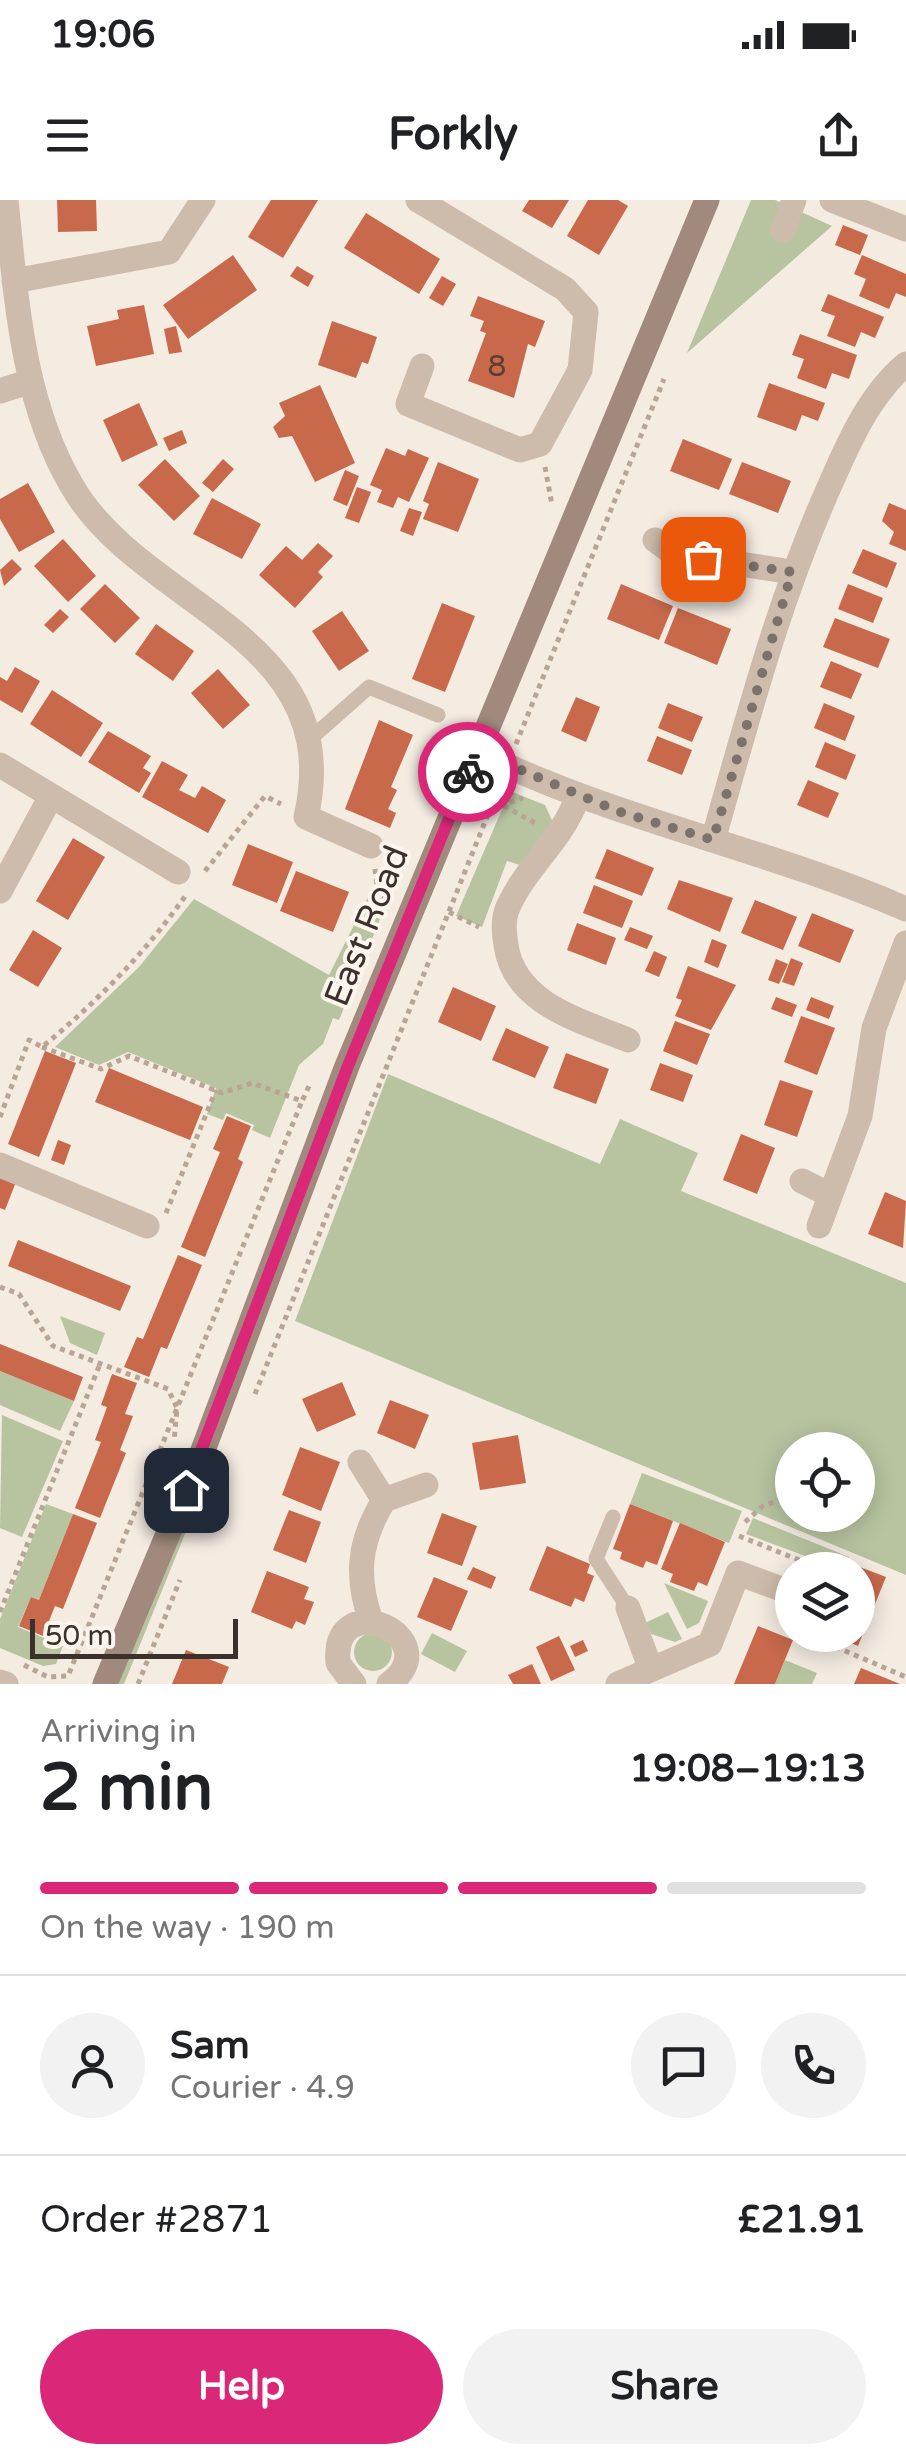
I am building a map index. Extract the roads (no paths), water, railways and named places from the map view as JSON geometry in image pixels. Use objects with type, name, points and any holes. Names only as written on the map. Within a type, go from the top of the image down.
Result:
[{"type":"street","points":[[6,200],[30,381],[72,488],[120,545],[201,602],[261,654],[306,722],[315,777],[306,817],[372,846]]},
{"type":"street","points":[[14,282],[169,252],[203,200]]},
{"type":"street","points":[[418,200],[565,289],[586,312],[580,370],[540,444],[520,450],[408,404],[422,366]]},
{"type":"street","name":"East Road","points":[[105,1684],[202,1453],[411,910],[707,200]]},
{"type":"street","points":[[782,230],[794,200]]},
{"type":"street","points":[[832,200],[906,230]]},
{"type":"street","points":[[713,840],[792,572],[866,409],[906,364]]},
{"type":"street","points":[[0,391],[30,381]]},
{"type":"street","points":[[655,540],[674,554],[792,572]]},
{"type":"street","points":[[476,751],[578,796],[849,884],[906,909]]},
{"type":"street","points":[[0,765],[192,877]]},
{"type":"street","points":[[0,890],[51,796]]},
{"type":"street","points":[[578,796],[567,828],[506,910],[508,959],[525,989],[628,1040]]},
{"type":"street","points":[[819,1226],[860,1116],[874,1028],[906,942]]},
{"type":"street","points":[[0,1165],[147,1226]]},
{"type":"street","points":[[802,1181],[830,1196]]},
{"type":"street","points":[[360,1462],[384,1500]]},
{"type":"street","points":[[372,1621],[360,1591],[366,1528],[384,1500],[426,1485]]},
{"type":"street","points":[[618,1684],[710,1644],[738,1573],[775,1587]]},
{"type":"street","points":[[628,1608],[650,1667]]},
{"type":"street","points":[[348,1683],[338,1663],[340,1642],[352,1627],[372,1621],[393,1628],[401,1638],[406,1660],[396,1677],[425,1684]]},
{"type":"lane","points":[[309,740],[368,687],[438,715]]},
{"type":"lane","points":[[613,1517],[596,1558],[628,1608]]}]
